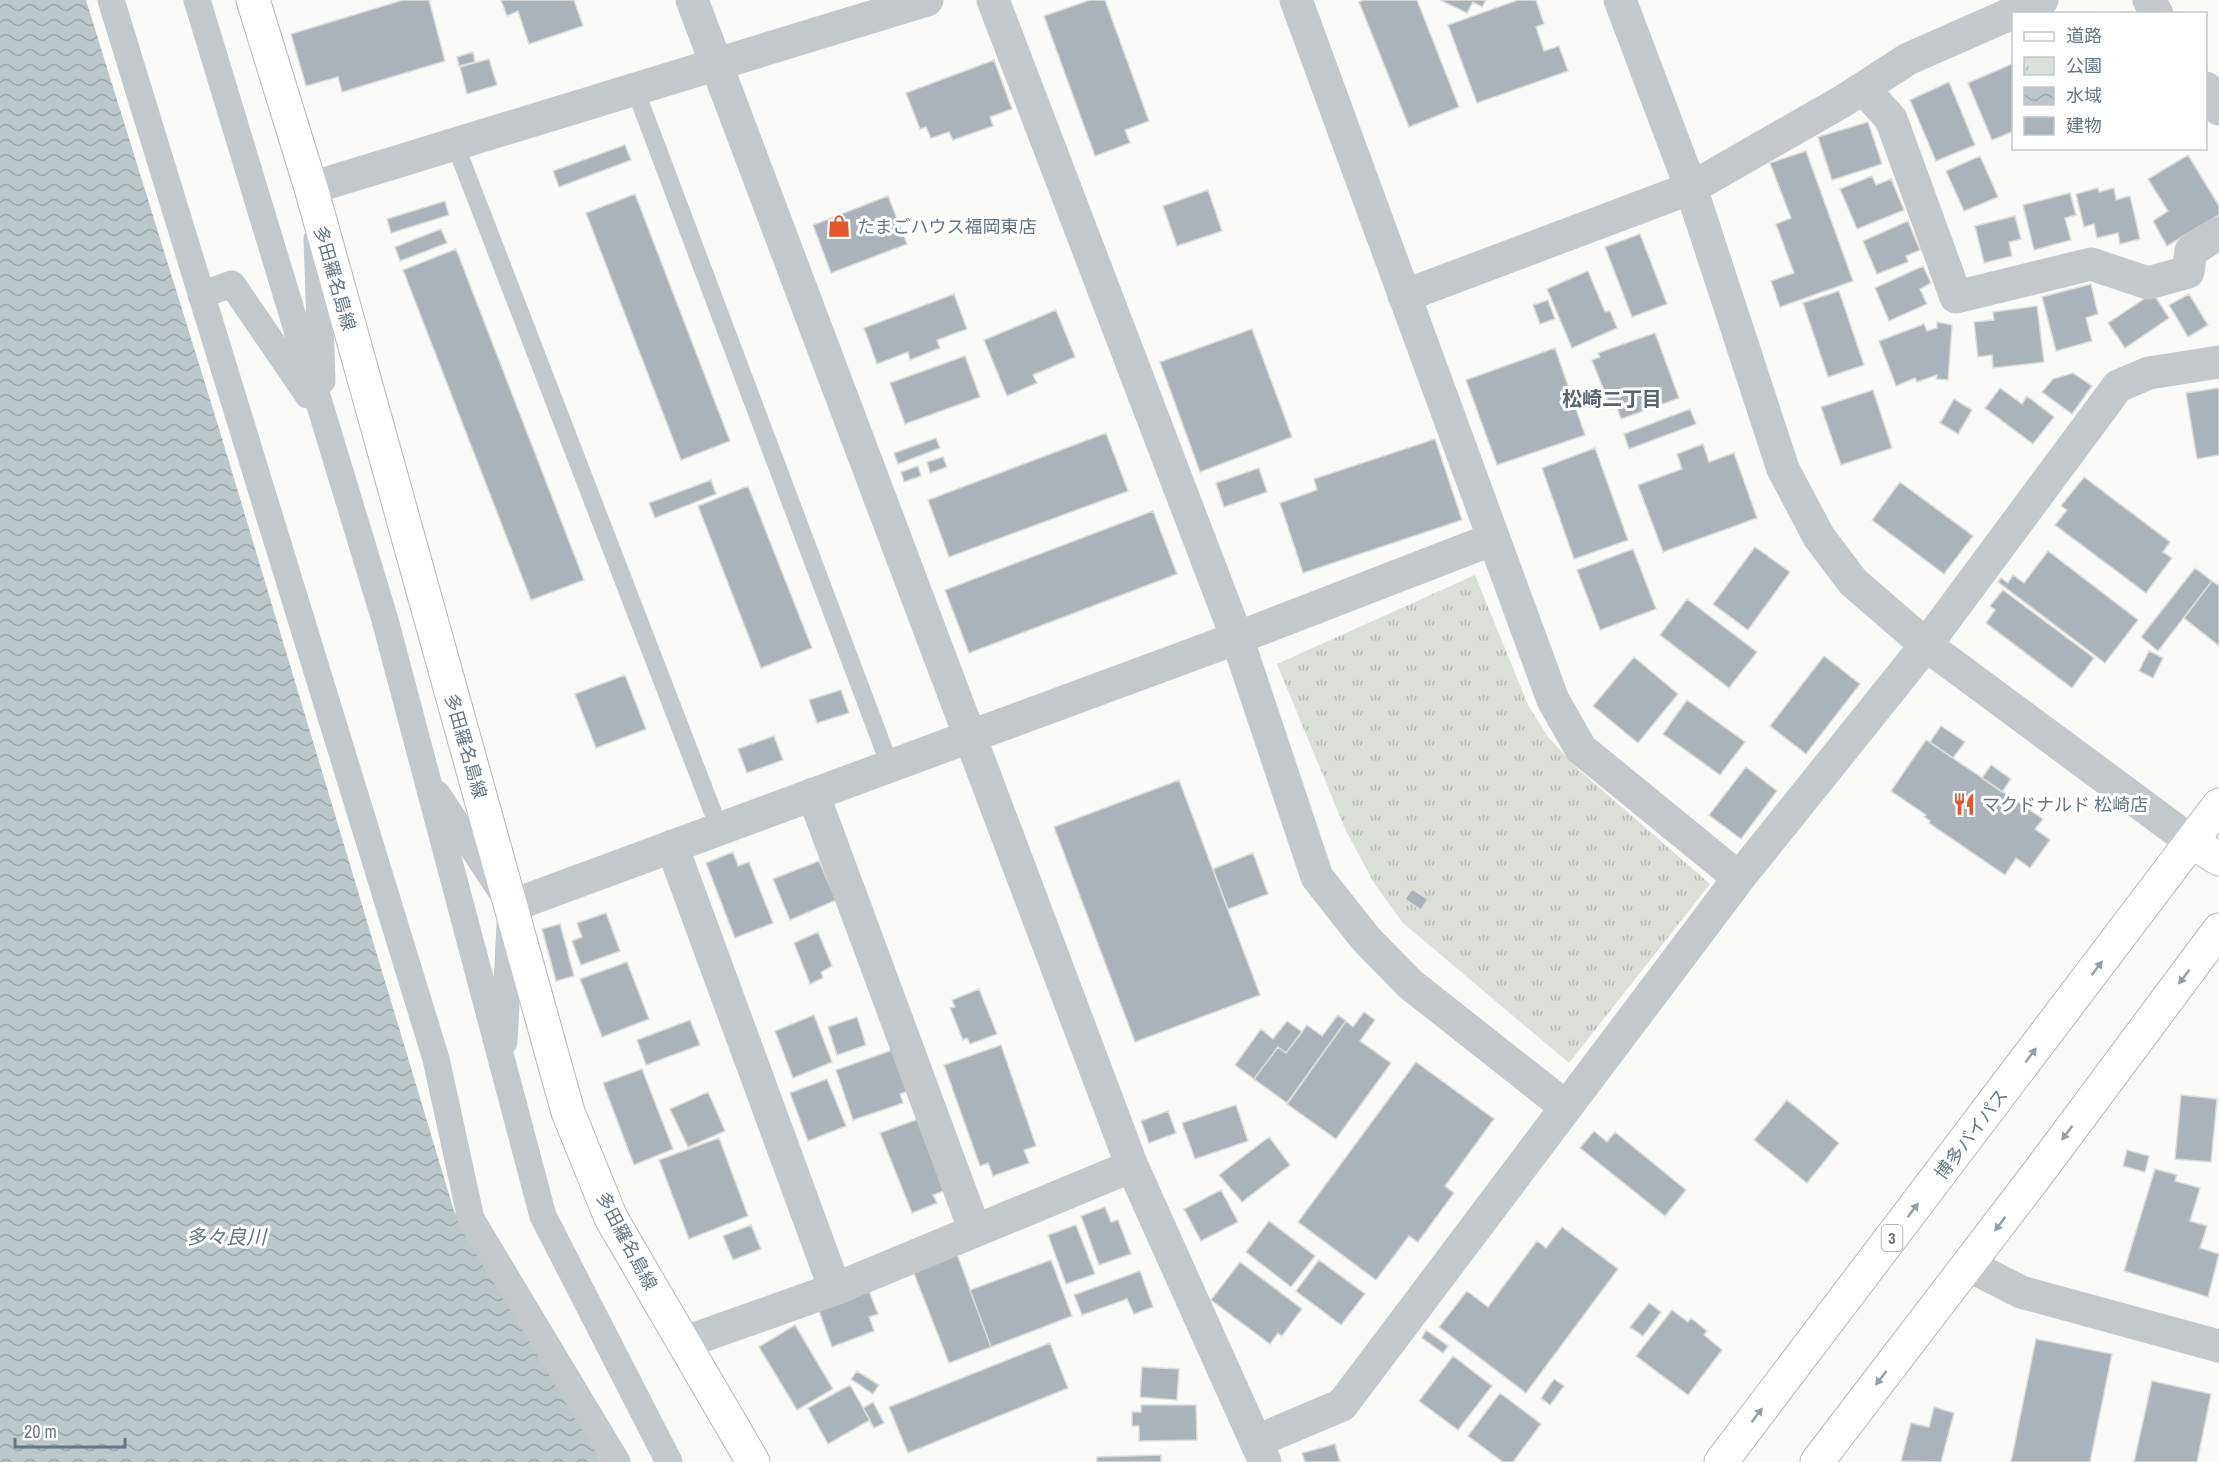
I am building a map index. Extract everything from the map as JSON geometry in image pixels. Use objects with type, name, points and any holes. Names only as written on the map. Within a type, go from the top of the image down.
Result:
[{"type":"main road","name":"多田羅名島線","points":[[253,0],[313,200],[568,1112],[611,1218],[753,1462]]},
{"type":"main road","name":"博多バイパス","points":[[1721,1462],[2219,805]]},
{"type":"main road","points":[[2192,842],[2219,859]]},
{"type":"main road","points":[[1816,1462],[2219,930]]},
{"type":"street","points":[[111,0],[436,1059],[471,1219],[618,1462]]},
{"type":"street","points":[[197,0],[385,620],[543,1216],[669,1462]]},
{"type":"street","points":[[692,0],[1132,1166],[1261,1452],[1342,1405],[1739,878],[1926,645],[2118,386],[2149,373],[2219,362]]},
{"type":"street","points":[[323,416],[313,200],[455,144],[927,0]]},
{"type":"street","points":[[993,0],[1237,638],[1317,877],[1366,939],[1410,984],[1566,1107]]},
{"type":"street","points":[[1296,0],[1552,700],[1581,749],[1739,878]]},
{"type":"street","points":[[1620,0],[1691,188],[1783,469],[1819,537],[1853,582],[1926,645],[2192,842]]},
{"type":"street","points":[[2015,12],[2042,0]]},
{"type":"street","points":[[1404,296],[1691,188],[1863,88],[1908,59],[2012,13]]},
{"type":"street","points":[[1863,88],[1891,119],[1956,297],[2091,264],[2148,283],[2188,272],[2191,251],[2219,233]]},
{"type":"street","points":[[2207,91],[2219,109]]},
{"type":"street","points":[[201,295],[232,284],[323,416]]},
{"type":"street","points":[[511,906],[1237,638],[1493,539]]},
{"type":"street","points":[[425,775],[511,906],[502,1066]]},
{"type":"street","points":[[813,794],[975,1231]]},
{"type":"street","points":[[672,846],[835,1289]]},
{"type":"street","points":[[683,1343],[835,1289],[1132,1166]]},
{"type":"street","points":[[1968,1264],[2022,1292],[2219,1346]]},
{"type":"lane","points":[[635,89],[890,766]]},
{"type":"lane","points":[[455,144],[719,828]]},
{"type":"green space","points":[[1475,575],[1528,705],[1548,737],[1578,769],[1710,884],[1569,1063],[1403,923],[1374,883],[1346,831],[1277,664]]},
{"type":"water","name":"多々良川","points":[[0,0],[86,0],[217,422],[454,1211],[588,1435],[601,1462],[0,1462]]},
{"type":"building","points":[[403,0],[429,0],[445,61],[342,92],[338,77],[306,86],[291,34]]},
{"type":"building","points":[[501,0],[574,0],[583,26],[529,44],[518,11],[507,16]]},
{"type":"building","points":[[1090,0],[1105,0],[1149,121],[1125,130],[1130,143],[1095,156],[1044,16]]},
{"type":"building","points":[[1364,0],[1417,0],[1459,107],[1409,127],[1359,2]]},
{"type":"building","points":[[1440,0],[1486,0],[1482,7],[1473,2],[1467,13]]},
{"type":"building","points":[[1518,0],[1536,0],[1544,24],[1536,27],[1544,51],[1559,46],[1568,71],[1477,103],[1448,25]]},
{"type":"building","points":[[473,52],[475,62],[459,66],[457,57]]},
{"type":"building","points":[[489,59],[497,85],[467,94],[460,67]]},
{"type":"building","points":[[994,60],[1012,109],[990,117],[993,126],[953,140],[949,132],[931,138],[926,127],[920,129],[906,93]]},
{"type":"building","points":[[2012,64],[2012,132],[1992,140],[1968,83]]},
{"type":"building","points":[[1949,82],[1975,145],[1936,161],[1910,100]]},
{"type":"building","points":[[1868,122],[1882,164],[1832,180],[1818,137]]},
{"type":"building","points":[[625,145],[631,160],[559,187],[553,171]]},
{"type":"building","points":[[1806,151],[1853,281],[1780,307],[1771,281],[1794,273],[1776,224],[1791,218],[1770,163]]},
{"type":"building","points":[[2188,155],[2219,206],[2219,215],[2167,246],[2153,221],[2168,211],[2148,179]]},
{"type":"building","points":[[1980,156],[1998,197],[1964,211],[1946,171]]},
{"type":"building","points":[[1872,176],[1876,185],[1891,179],[1904,210],[1857,229],[1840,189]]},
{"type":"building","points":[[2098,188],[2099,192],[2114,188],[2116,200],[2130,196],[2140,239],[2120,244],[2118,233],[2097,238],[2094,224],[2084,227],[2076,194]]},
{"type":"building","points":[[1208,190],[1222,231],[1177,246],[1163,206]]},
{"type":"building","points":[[2070,193],[2076,215],[2065,218],[2071,240],[2034,250],[2023,205]]},
{"type":"building","points":[[635,194],[730,441],[681,460],[586,213]]},
{"type":"building","points":[[888,196],[907,244],[831,273],[813,225]]},
{"type":"building","points":[[445,201],[449,215],[391,233],[387,219]]},
{"type":"building","points":[[2015,216],[2021,239],[2009,242],[2012,256],[1984,263],[1975,226]]},
{"type":"building","points":[[1908,221],[1920,250],[1906,256],[1908,262],[1877,274],[1863,241]]},
{"type":"building","points":[[441,229],[447,243],[400,261],[395,247]]},
{"type":"building","points":[[1640,234],[1667,304],[1632,317],[1605,247]]},
{"type":"building","points":[[456,249],[584,580],[531,600],[403,270]]},
{"type":"building","points":[[1923,266],[1931,283],[1920,289],[1927,304],[1889,321],[1875,288]]},
{"type":"building","points":[[1588,271],[1605,312],[1610,311],[1617,328],[1572,348],[1547,289]]},
{"type":"building","points":[[2091,284],[2098,314],[2086,318],[2092,341],[2056,351],[2042,297]]},
{"type":"building","points":[[1839,291],[1864,365],[1828,377],[1803,303]]},
{"type":"building","points":[[2153,293],[2169,318],[2125,348],[2108,323]]},
{"type":"building","points":[[954,294],[967,329],[937,340],[940,348],[910,360],[908,352],[877,364],[864,328]]},
{"type":"building","points":[[2189,294],[2208,325],[2188,337],[2169,305]]},
{"type":"building","points":[[1548,300],[1555,319],[1540,324],[1533,305]]},
{"type":"building","points":[[2037,306],[2044,362],[1993,368],[1992,355],[1978,357],[1974,322],[1994,320],[1993,312]]},
{"type":"building","points":[[1056,310],[1075,357],[1033,375],[1037,383],[1007,396],[984,340]]},
{"type":"building","points":[[1937,322],[1952,325],[1948,380],[1936,379],[1937,375],[1917,382],[1915,378],[1896,386],[1879,341],[1924,324],[1927,331],[1937,328]]},
{"type":"building","points":[[1252,329],[1292,437],[1200,472],[1160,362]]},
{"type":"building","points":[[1655,333],[1679,398],[1621,419],[1617,407],[1611,409],[1592,360],[1600,357],[1598,353]]},
{"type":"building","points":[[1555,348],[1585,435],[1497,465],[1466,380]]},
{"type":"building","points":[[965,356],[980,397],[905,424],[890,383]]},
{"type":"building","points":[[2073,373],[2092,386],[2072,414],[2042,392],[2053,379]]},
{"type":"building","points":[[2000,388],[2022,404],[2027,396],[2054,417],[2033,444],[1985,408]]},
{"type":"building","points":[[2219,388],[2219,455],[2197,459],[2186,393]]},
{"type":"building","points":[[1873,390],[1892,448],[1841,465],[1821,407]]},
{"type":"building","points":[[1954,399],[1972,410],[1958,434],[1940,423]]},
{"type":"building","points":[[1690,409],[1696,424],[1629,449],[1624,434]]},
{"type":"building","points":[[1106,433],[1128,491],[949,557],[928,500]]},
{"type":"building","points":[[936,438],[940,448],[898,464],[894,453]]},
{"type":"building","points":[[1435,439],[1462,520],[1303,573],[1280,503],[1317,490],[1314,479]]},
{"type":"building","points":[[1703,444],[1709,462],[1734,453],[1757,518],[1663,552],[1638,485],[1682,469],[1677,454]]},
{"type":"building","points":[[1595,448],[1628,540],[1574,559],[1542,468]]},
{"type":"building","points":[[943,457],[947,467],[930,473],[927,462]]},
{"type":"building","points":[[918,466],[921,476],[904,482],[901,472]]},
{"type":"building","points":[[1259,468],[1267,492],[1224,507],[1216,483]]},
{"type":"building","points":[[2084,477],[2170,542],[2163,552],[2172,558],[2146,593],[2055,525],[2067,510],[2061,506]]},
{"type":"building","points":[[711,480],[716,494],[655,518],[649,503]]},
{"type":"building","points":[[1900,482],[1973,536],[1944,574],[1872,520]]},
{"type":"building","points":[[748,486],[812,648],[761,668],[698,506]]},
{"type":"building","points":[[1153,511],[1177,574],[969,653],[945,590]]},
{"type":"building","points":[[1755,547],[1790,572],[1748,630],[1713,604]]},
{"type":"building","points":[[1633,549],[1656,609],[1600,630],[1577,570]]},
{"type":"building","points":[[2048,551],[2138,620],[2105,663],[1998,582],[2001,578],[2008,583],[2013,575],[2024,583]]},
{"type":"building","points":[[2195,568],[2212,581],[2158,651],[2141,637]]},
{"type":"building","points":[[2212,581],[2219,586],[2219,646],[2184,618]]},
{"type":"building","points":[[2003,590],[2094,658],[2072,688],[1986,623],[1995,610],[1990,606]]},
{"type":"building","points":[[1687,599],[1757,652],[1729,688],[1660,635]]},
{"type":"building","points":[[2149,651],[2163,658],[2153,678],[2139,671]]},
{"type":"building","points":[[1824,656],[1860,684],[1806,754],[1770,726]]},
{"type":"building","points":[[1634,657],[1678,694],[1638,743],[1593,706]]},
{"type":"building","points":[[625,675],[646,729],[596,748],[575,694]]},
{"type":"building","points":[[841,690],[849,713],[817,723],[809,700]]},
{"type":"building","points":[[1687,700],[1745,742],[1720,775],[1663,734]]},
{"type":"building","points":[[1941,726],[1965,742],[1953,758],[1930,742]]},
{"type":"building","points":[[774,736],[783,760],[747,773],[738,749]]},
{"type":"building","name":"マクドナルド 松崎店","points":[[1926,740],[2043,819],[2035,829],[2050,840],[2030,868],[2016,858],[2005,875],[1929,823],[1930,821],[1924,817],[1926,815],[1891,791]]},
{"type":"building","points":[[1991,765],[2011,779],[2002,792],[1982,778]]},
{"type":"building","points":[[1746,767],[1777,791],[1741,839],[1709,815]]},
{"type":"building","points":[[1179,780],[1260,995],[1135,1042],[1054,827]]},
{"type":"building","points":[[733,852],[738,866],[749,862],[773,923],[735,938],[706,863]]},
{"type":"building","points":[[1253,853],[1268,894],[1228,909],[1213,869]]},
{"type":"building","points":[[819,861],[836,900],[790,920],[773,879]]},
{"type":"building","points":[[1412,889],[1428,899],[1421,910],[1405,899]]},
{"type":"building","points":[[606,913],[620,951],[581,965],[572,941],[582,937],[577,923]]},
{"type":"building","points":[[560,924],[574,976],[556,981],[542,929]]},
{"type":"building","points":[[818,932],[832,966],[821,972],[823,978],[810,984],[794,943]]},
{"type":"building","points":[[627,962],[649,1019],[602,1037],[580,979]]},
{"type":"building","points":[[979,989],[997,1034],[970,1044],[967,1038],[963,1040],[950,1008],[955,1007],[952,1000]]},
{"type":"building","points":[[1364,1012],[1375,1020],[1360,1041],[1391,1063],[1336,1139],[1287,1104],[1346,1021],[1353,1027]]},
{"type":"building","points":[[814,1015],[832,1062],[793,1078],[775,1031]]},
{"type":"building","points":[[1338,1015],[1346,1021],[1287,1103],[1254,1079],[1278,1047],[1286,1053],[1307,1025],[1322,1036]]},
{"type":"building","points":[[857,1017],[866,1045],[837,1055],[828,1027]]},
{"type":"building","points":[[690,1020],[700,1045],[646,1065],[637,1040]]},
{"type":"building","points":[[1287,1021],[1302,1032],[1286,1053],[1278,1047],[1254,1079],[1235,1065],[1261,1029],[1273,1039]]},
{"type":"building","points":[[1001,1045],[1036,1146],[1024,1150],[1029,1163],[993,1176],[988,1163],[980,1166],[944,1065]]},
{"type":"building","points":[[901,1047],[916,1088],[900,1094],[903,1103],[853,1120],[836,1070]]},
{"type":"building","points":[[1416,1062],[1494,1119],[1445,1186],[1454,1193],[1418,1242],[1409,1236],[1376,1280],[1298,1222]]},
{"type":"building","points":[[642,1069],[673,1149],[634,1165],[603,1083]]},
{"type":"building","points":[[827,1079],[846,1126],[808,1141],[790,1093]]},
{"type":"building","points":[[708,1092],[725,1131],[688,1147],[670,1109]]},
{"type":"building","points":[[2181,1095],[2217,1099],[2211,1162],[2175,1159]]},
{"type":"building","points":[[1787,1100],[1839,1143],[1807,1183],[1754,1140]]},
{"type":"building","points":[[1236,1105],[1248,1141],[1195,1159],[1182,1123]]},
{"type":"building","points":[[1168,1111],[1176,1133],[1149,1143],[1141,1121]]},
{"type":"building","points":[[921,1118],[949,1189],[933,1195],[937,1203],[912,1213],[880,1133]]},
{"type":"building","points":[[1594,1131],[1607,1142],[1615,1132],[1686,1190],[1665,1216],[1580,1148]]},
{"type":"building","points":[[1269,1137],[1290,1165],[1242,1202],[1219,1175]]},
{"type":"building","points":[[719,1138],[748,1216],[689,1239],[659,1160]]},
{"type":"building","points":[[2127,1150],[2149,1156],[2145,1172],[2123,1166]]},
{"type":"building","points":[[2155,1169],[2177,1175],[2175,1181],[2200,1188],[2190,1221],[2207,1226],[2200,1248],[2219,1254],[2208,1297],[2124,1271]]},
{"type":"building","points":[[1221,1190],[1238,1222],[1201,1241],[1184,1209]]},
{"type":"building","points":[[1105,1207],[1111,1222],[1118,1220],[1131,1254],[1099,1265],[1081,1216]]},
{"type":"building","points":[[1269,1221],[1315,1256],[1291,1287],[1246,1252]]},
{"type":"building","points":[[751,1225],[761,1249],[733,1260],[723,1236]]},
{"type":"building","points":[[1076,1225],[1095,1274],[1066,1284],[1048,1235]]},
{"type":"building","points":[[1562,1227],[1618,1269],[1526,1393],[1439,1327],[1467,1291],[1488,1307],[1537,1241],[1546,1248]]},
{"type":"building","points":[[957,1254],[991,1347],[949,1363],[913,1271]]},
{"type":"building","points":[[1051,1260],[1072,1316],[991,1347],[970,1290]]},
{"type":"building","points":[[1319,1260],[1365,1294],[1341,1325],[1296,1291]]},
{"type":"building","points":[[1240,1262],[1302,1309],[1282,1336],[1278,1333],[1270,1344],[1211,1300]]},
{"type":"building","points":[[1140,1271],[1153,1307],[1134,1314],[1127,1299],[1082,1315],[1074,1295]]},
{"type":"building","points":[[868,1289],[878,1314],[869,1317],[874,1331],[832,1347],[818,1308]]},
{"type":"building","points":[[1649,1303],[1661,1312],[1643,1336],[1630,1327]]},
{"type":"building","points":[[1672,1310],[1688,1322],[1691,1318],[1707,1331],[1704,1335],[1722,1350],[1688,1395],[1636,1356]]},
{"type":"building","points":[[795,1325],[833,1389],[797,1410],[759,1347]]},
{"type":"building","points":[[1426,1330],[1448,1346],[1443,1353],[1422,1338]]},
{"type":"building","points":[[2036,1339],[2112,1354],[2090,1462],[2011,1462]]},
{"type":"building","points":[[1050,1343],[1068,1388],[908,1453],[889,1407]]},
{"type":"building","points":[[1453,1356],[1492,1386],[1458,1430],[1419,1401]]},
{"type":"building","points":[[1142,1367],[1179,1369],[1177,1400],[1140,1397]]},
{"type":"building","points":[[857,1371],[879,1385],[873,1394],[851,1379]]},
{"type":"building","points":[[1554,1379],[1564,1386],[1550,1405],[1541,1398]]},
{"type":"building","points":[[2152,1381],[2211,1394],[2197,1462],[2134,1462]]},
{"type":"building","points":[[850,1385],[870,1420],[828,1444],[808,1408]]},
{"type":"building","points":[[1500,1393],[1541,1424],[1513,1462],[1503,1462],[1468,1436]]},
{"type":"building","points":[[873,1402],[884,1423],[874,1428],[863,1408]]},
{"type":"building","points":[[1141,1405],[1196,1405],[1197,1440],[1139,1441],[1139,1426],[1132,1426],[1132,1412],[1141,1412]]},
{"type":"building","points":[[1934,1407],[1954,1413],[1941,1462],[1901,1461],[1911,1423],[1929,1427]]},
{"type":"building","points":[[1335,1444],[1340,1462],[1305,1462],[1302,1453]]},
{"type":"building","points":[[1161,1455],[1161,1462],[1097,1462],[1097,1457]]},
{"type":"place","name":"たまごハウス福岡東店","points":[[839,226]]},
{"type":"place","name":"マクドナルド 松崎店","points":[[1964,804]]},
{"type":"district","name":"松崎二丁目","points":[[1612,398]]}]
